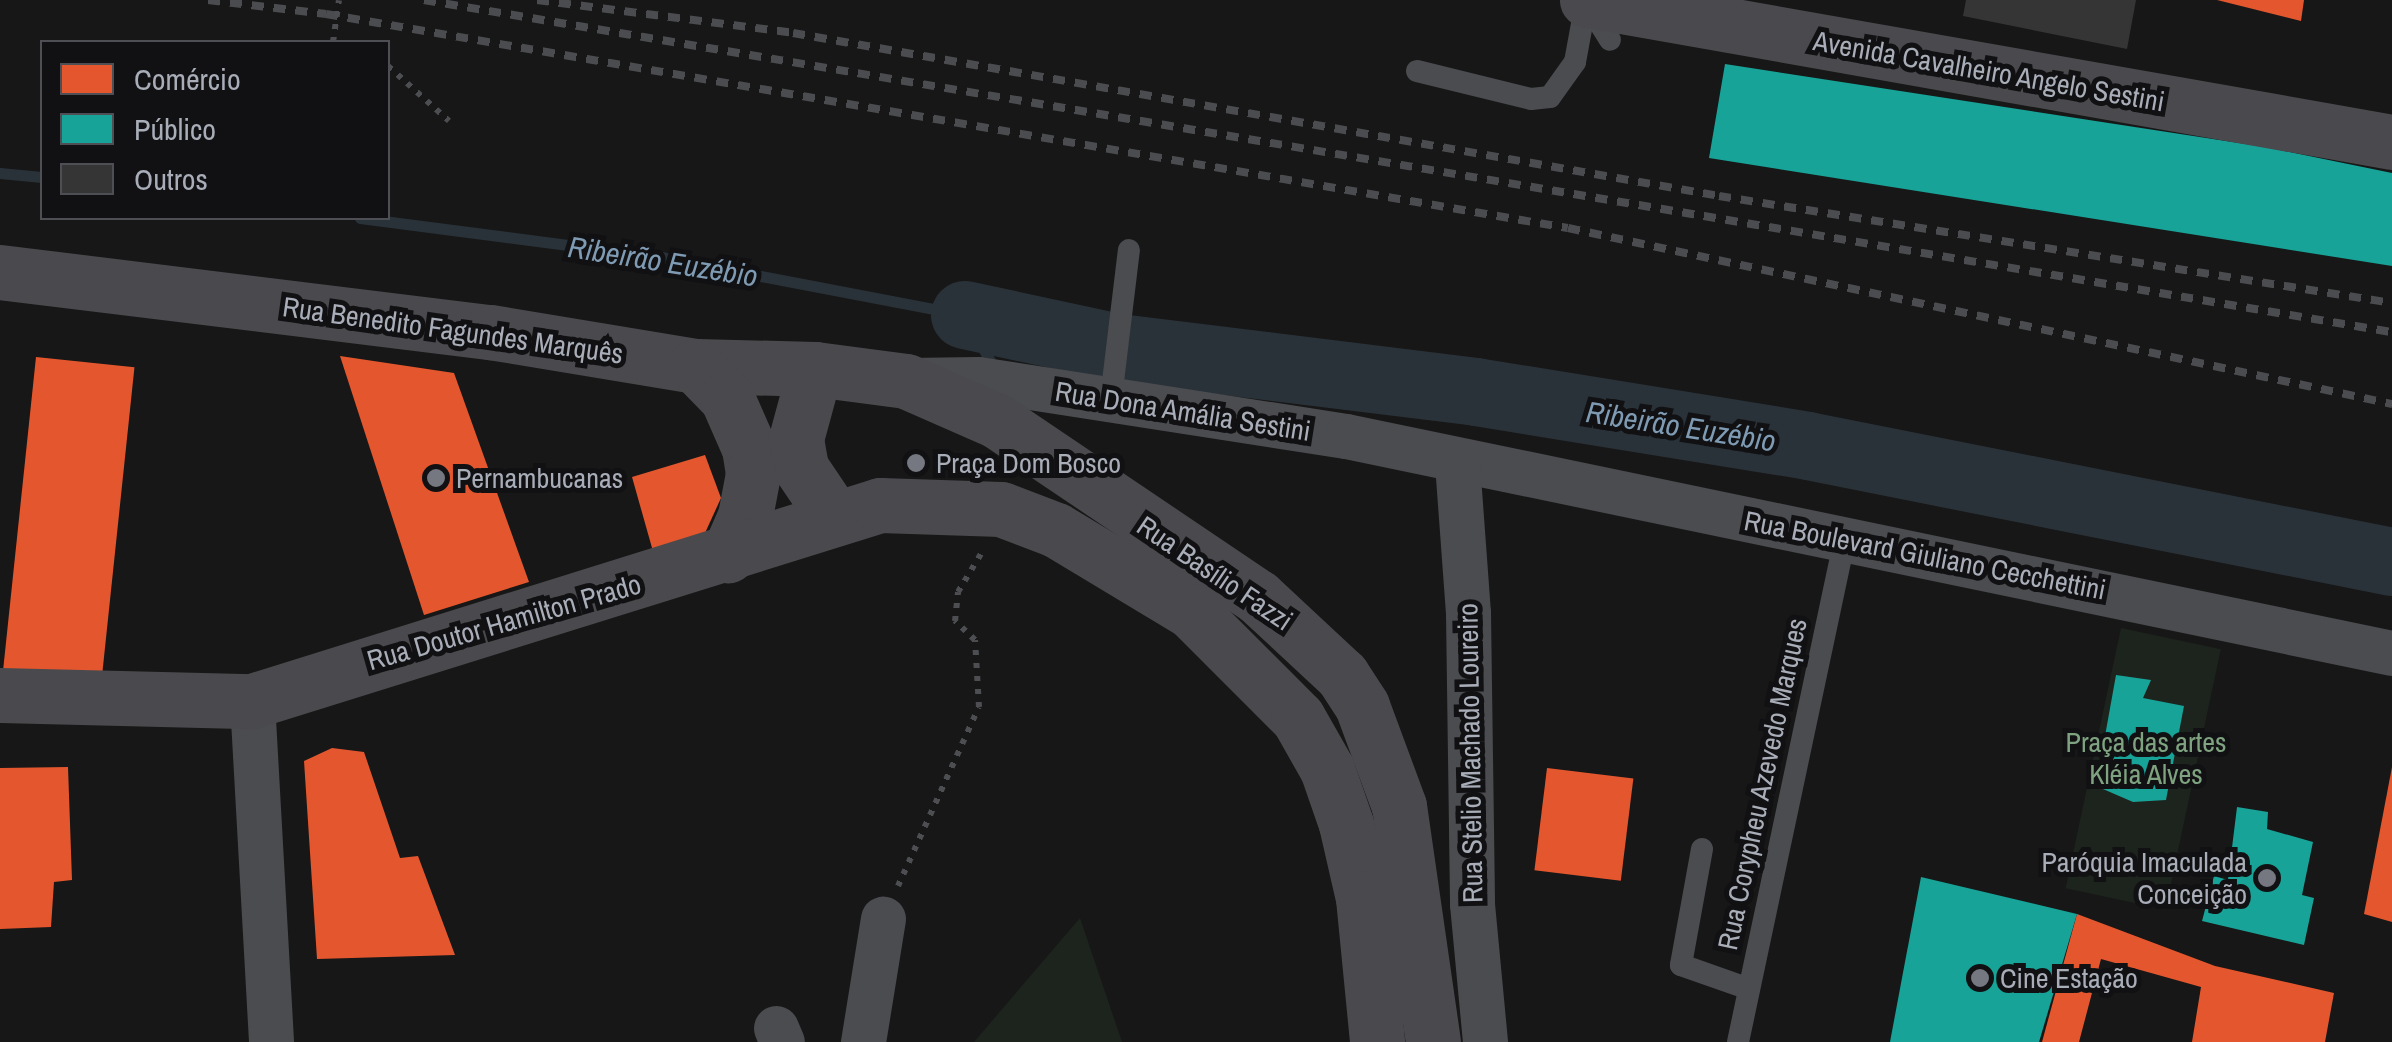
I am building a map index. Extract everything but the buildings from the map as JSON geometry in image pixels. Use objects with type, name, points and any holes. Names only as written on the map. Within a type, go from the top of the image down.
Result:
[{"type":"main road","name":"Avenida Cavalheiro Angelo Sestini","points":[[1594,14],[2392,142]]},
{"type":"main road","name":"Rua Benedito Fagundes Marquês","points":[[0,272],[490,332],[696,366],[815,369],[906,380]]},
{"type":"main road","points":[[696,366],[728,398],[751,461],[745,516],[728,555]]},
{"type":"main road","points":[[815,369],[796,439],[801,468],[834,518]]},
{"type":"main road","name":"Rua Basílio Fazzi","points":[[906,380],[1021,436],[1258,598],[1342,675],[1362,706],[1399,806],[1432,1042]]},
{"type":"main road","name":"Rua Doutor Hamilton Prado","points":[[0,695],[252,700],[728,555],[880,504],[1001,510]]},
{"type":"main road","name":"Rua Basílio Fazzi","points":[[1001,510],[1056,530],[1190,611],[1298,718],[1327,769],[1346,824],[1363,898],[1376,1042]]},
{"type":"street","name":"Rua Dona Amália Sestini","points":[[906,380],[1112,377],[1458,463]]},
{"type":"street","name":"Rua Boulevard Giuliano Cecchettini","points":[[1458,463],[1845,538],[2392,653]]},
{"type":"street","name":"Rua Stelio Machado Loureiro","points":[[1458,463],[1468,613],[1472,904],[1485,1042]]},
{"type":"street","points":[[252,700],[271,1042]]},
{"type":"street","points":[[863,1042],[883,920]]},
{"type":"lane","points":[[1417,71],[1531,99],[1550,97],[1575,62],[1594,14]]},
{"type":"lane","points":[[1112,377],[1129,250]]},
{"type":"lane","name":"Rua Corypheu Azevedo Marques","points":[[1738,1042],[1845,538]]},
{"type":"lane","points":[[1702,849],[1681,964],[1749,989]]},
{"type":"path","points":[[333,40],[339,0]]},
{"type":"path","points":[[390,68],[449,121]]},
{"type":"path","points":[[883,920],[979,707],[975,640],[955,621],[958,592],[979,558]]},
{"type":"green space","name":"Praça das artes Kléia Alves","points":[[2121,628],[2221,649],[2165,909],[2066,888]]},
{"type":"green space","points":[[1080,918],[1122,1042],[974,1042]]},
{"type":"waterway","name":"Ribeirão Euzébio","points":[[0,173],[40,177]]},
{"type":"waterway","name":"Ribeirão Euzébio","points":[[375,220],[661,257],[965,315],[990,361]]},
{"type":"waterway","name":"Ribeirão Euzébio","points":[[965,315],[1119,348],[1476,392],[1808,446],[2392,562]]},
{"type":"railway","points":[[208,0],[326,14],[1568,228],[2392,404]]},
{"type":"railway","points":[[424,0],[2392,332]]},
{"type":"railway","points":[[537,0],[793,33],[1719,196],[2392,303]]},
{"type":"place","name":"Praça Dom Bosco","points":[[916,463]]},
{"type":"place","name":"Pernambucanas","points":[[436,478]]},
{"type":"place","name":"Paróquia Imaculada Conceição","points":[[2267,878]]},
{"type":"place","name":"Cine Estação","points":[[1980,978]]}]
